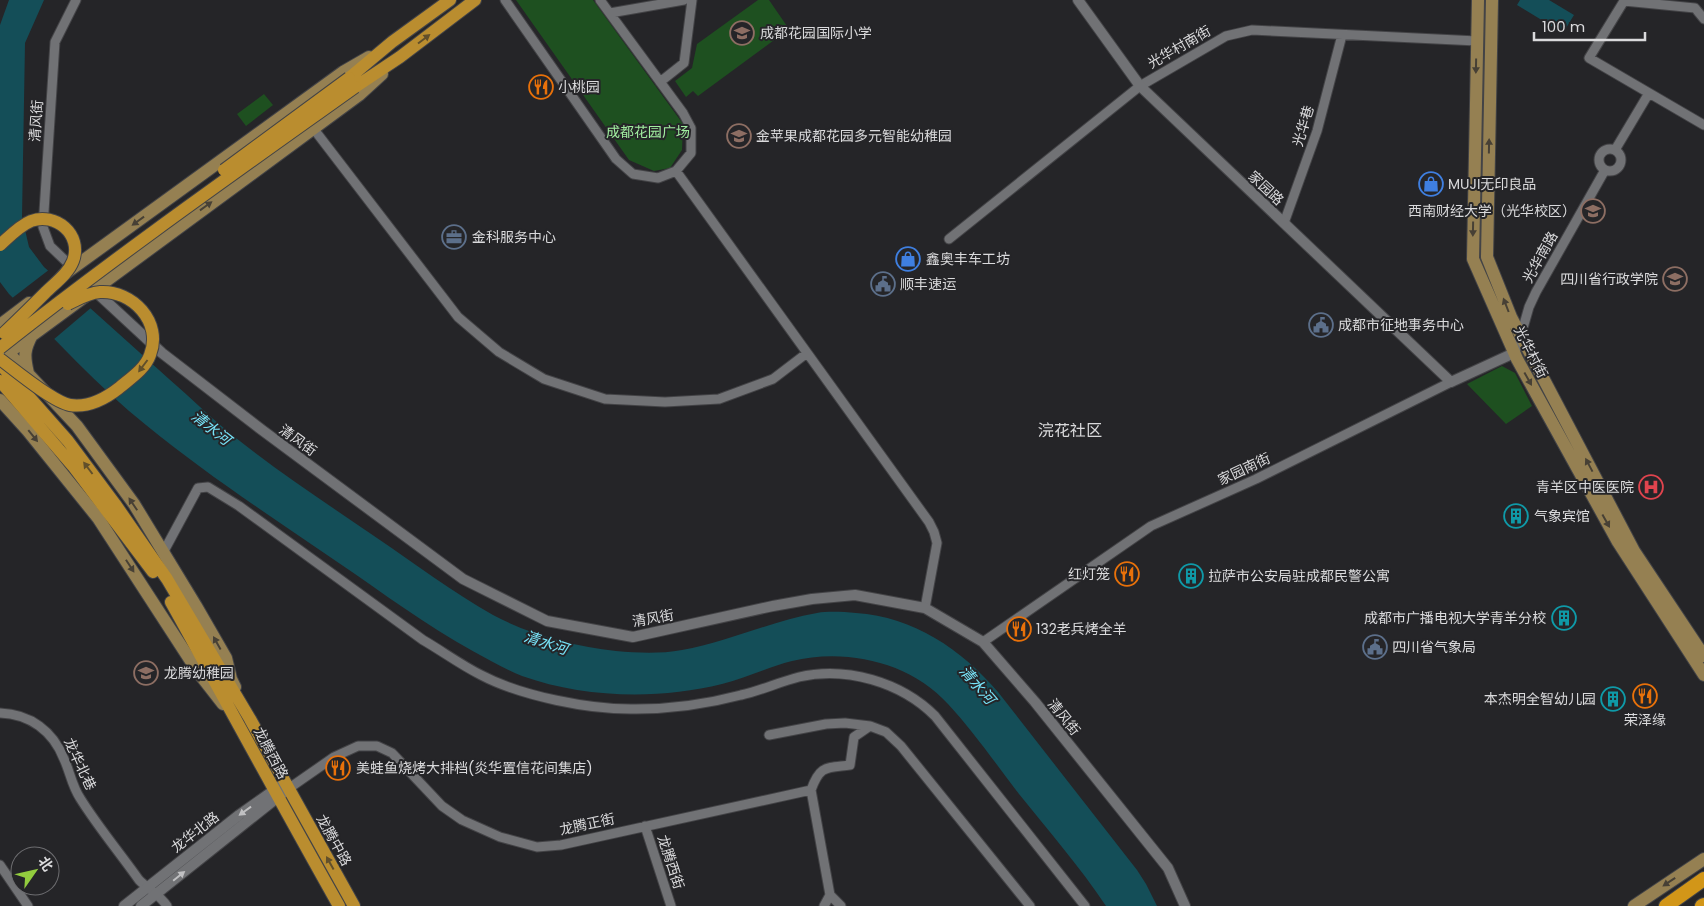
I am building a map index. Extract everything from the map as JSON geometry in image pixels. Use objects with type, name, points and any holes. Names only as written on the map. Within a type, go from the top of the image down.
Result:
[{"type":"highway","points":[[1666,906],[1704,880]]},
{"type":"main road","points":[[4,337],[68,271],[343,72],[392,42],[450,0]]},
{"type":"main road","points":[[28,373],[24,355],[34,333],[359,95],[400,57],[475,0]]},
{"type":"main road","name":"光华村街","points":[[1478,0],[1473,259],[1514,353],[1618,542],[1704,675]]},
{"type":"main road","name":"光华村街","points":[[1492,0],[1487,256],[1510,317],[1634,551],[1704,656]]},
{"type":"main road","points":[[4,337],[42,314],[177,215],[352,82],[392,42]]},
{"type":"main road","points":[[352,82],[400,57]]},
{"type":"main road","points":[[0,245],[29,222],[47,219],[56,221],[69,232],[73,239],[74,249],[73,260],[64,274],[4,337]]},
{"type":"main road","points":[[99,292],[119,294],[132,300],[139,306],[151,325],[153,346],[147,361],[137,373],[110,395],[91,404],[72,405],[63,403],[47,394],[4,337],[81,296],[99,292]]},
{"type":"main road","points":[[4,337],[34,333]]},
{"type":"main road","points":[[4,337],[28,373],[77,426],[129,497],[164,551],[226,658],[244,721]]},
{"type":"main road","points":[[0,364],[68,441],[115,504],[164,582],[244,721]]},
{"type":"main road","points":[[0,381],[73,466],[164,582]]},
{"type":"main road","points":[[2,404],[28,430],[98,518],[198,672],[244,721]]},
{"type":"main road","name":"龙腾西路","points":[[244,721],[287,785]]},
{"type":"main road","name":"龙腾西路","points":[[244,721],[276,794]]},
{"type":"main road","name":"龙腾中路","points":[[287,785],[354,906]]},
{"type":"main road","name":"龙腾中路","points":[[276,794],[339,906]]},
{"type":"main road","points":[[1634,906],[1704,859]]},
{"type":"street","name":"清风街","points":[[68,271],[50,246],[43,227],[55,42],[76,0]]},
{"type":"street","points":[[505,0],[616,159],[633,174],[658,178],[676,171],[691,153],[691,128],[686,117],[600,0]]},
{"type":"street","points":[[610,13],[684,0]]},
{"type":"street","points":[[660,82],[684,63],[692,0]]},
{"type":"street","name":"家园路","points":[[1078,0],[1140,86],[1451,382]]},
{"type":"street","points":[[1704,19],[1698,4],[1624,1],[1589,58],[1704,125]]},
{"type":"street","name":"光华村南街","points":[[949,240],[1140,86],[1226,36],[1252,30],[1477,41]]},
{"type":"street","name":"光华巷","points":[[1284,223],[1317,131],[1342,34]]},
{"type":"street","points":[[1615,150],[1650,93]]},
{"type":"street","points":[[314,128],[458,317],[499,352],[544,379],[605,399],[665,402],[719,399],[772,379],[807,352]]},
{"type":"street","points":[[1608,149],[1615,150],[1620,155],[1620,166],[1615,170],[1605,170],[1599,161],[1601,154],[1608,149]]},
{"type":"street","name":"光华南路","points":[[1521,335],[1528,307],[1605,170]]},
{"type":"street","points":[[676,171],[929,522],[937,543],[925,608]]},
{"type":"street","name":"清风街","points":[[88,294],[270,436],[463,579],[547,621],[634,637],[812,599],[855,596],[925,608],[982,642],[1035,702],[1168,868],[1185,906]]},
{"type":"street","points":[[1514,353],[1521,335]]},
{"type":"street","name":"家园南街","points":[[982,642],[1151,526],[1256,479],[1451,382],[1514,353]]},
{"type":"street","points":[[164,551],[198,488],[208,487],[274,531],[423,640],[481,675],[514,689],[552,699],[597,706],[634,709],[676,707],[742,695],[799,677],[820,674],[862,678],[889,685],[914,698],[935,716],[1085,906]]},
{"type":"street","name":"龙华北巷","points":[[0,713],[23,716],[38,723],[55,741],[64,758],[80,799],[139,880],[157,894],[167,906]]},
{"type":"street","points":[[841,906],[830,895],[811,790],[818,773],[823,770],[850,765],[854,737],[853,730],[845,723]]},
{"type":"street","points":[[769,735],[826,724],[845,723],[870,726],[886,732],[901,746],[1030,906]]},
{"type":"street","points":[[854,737],[870,726]]},
{"type":"street","name":"龙腾正街","points":[[287,785],[334,757],[358,746],[377,746],[392,753],[442,806],[462,820],[500,837],[536,846],[561,845],[811,790]]},
{"type":"street","name":"龙华北路","points":[[141,906],[287,785]]},
{"type":"street","name":"龙华北路","points":[[124,906],[276,794]]},
{"type":"street","name":"龙腾西街","points":[[645,826],[671,906]]},
{"type":"street","points":[[0,865],[28,906]]},
{"type":"street","points":[[824,906],[830,895]]},
{"type":"green space","name":"成都花园广场","points":[[516,0],[593,0],[683,124],[682,150],[670,168],[654,171],[629,160]]},
{"type":"green space","name":"成都花园国际小学","points":[[758,0],[769,0],[789,29],[698,96],[693,91],[686,97],[675,81],[692,68],[697,44]]},
{"type":"green space","points":[[264,94],[273,105],[246,126],[237,114]]},
{"type":"green space","points":[[1502,366],[1515,373],[1532,406],[1506,424],[1467,384]]},
{"type":"water","name":"清水河","points":[[9,0],[44,0],[25,43],[22,217],[29,247],[44,267],[236,438],[305,489],[463,597],[507,622],[553,639],[616,651],[666,652],[716,642],[783,621],[817,613],[831,612],[877,616],[917,628],[952,649],[984,676],[998,692],[1137,870],[1157,906],[1106,906],[1075,863],[957,714],[933,690],[915,678],[896,669],[876,662],[855,658],[813,657],[783,663],[722,684],[672,693],[647,694],[621,694],[570,689],[522,676],[473,651],[421,620],[171,445],[93,378],[9,294],[0,282],[0,25]]},
{"type":"water","points":[[1520,0],[1549,0],[1574,15],[1563,33],[1517,5]]},
{"type":"pier","points":[[50,269],[92,307],[53,340],[11,299]]},
{"type":"place","name":"成都花园国际小学","points":[[742,33]]},
{"type":"place","name":"小桃园","points":[[541,87]]},
{"type":"place","name":"金苹果成都花园多元智能幼稚园","points":[[739,136]]},
{"type":"place","name":"MUJI无印良品","points":[[1431,184]]},
{"type":"place","name":"西南财经大学（光华校区）","points":[[1593,211]]},
{"type":"place","name":"金科服务中心","points":[[454,237]]},
{"type":"place","name":"鑫奥丰车工坊","points":[[908,259]]},
{"type":"place","name":"四川省行政学院","points":[[1675,279]]},
{"type":"place","name":"顺丰速运","points":[[883,284]]},
{"type":"place","name":"成都市征地事务中心","points":[[1321,325]]},
{"type":"place","name":"青羊区中医医院","points":[[1651,487]]},
{"type":"place","name":"气象宾馆","points":[[1516,516]]},
{"type":"place","name":"红灯笼","points":[[1127,574]]},
{"type":"place","name":"拉萨市公安局驻成都民警公寓","points":[[1191,576]]},
{"type":"place","name":"成都市广播电视大学青羊分校","points":[[1564,618]]},
{"type":"place","name":"132老兵烤全羊","points":[[1019,629]]},
{"type":"place","name":"四川省气象局","points":[[1375,647]]},
{"type":"place","name":"龙腾幼稚园","points":[[146,673]]},
{"type":"place","name":"荣泽缘","points":[[1645,696]]},
{"type":"place","name":"本杰明全智幼儿园","points":[[1613,699]]},
{"type":"place","name":"美蛙鱼烧烤大排档(炎华置信花间集店)","points":[[338,768]]},
{"type":"district","name":"浣花社区","points":[[1070,430]]}]
